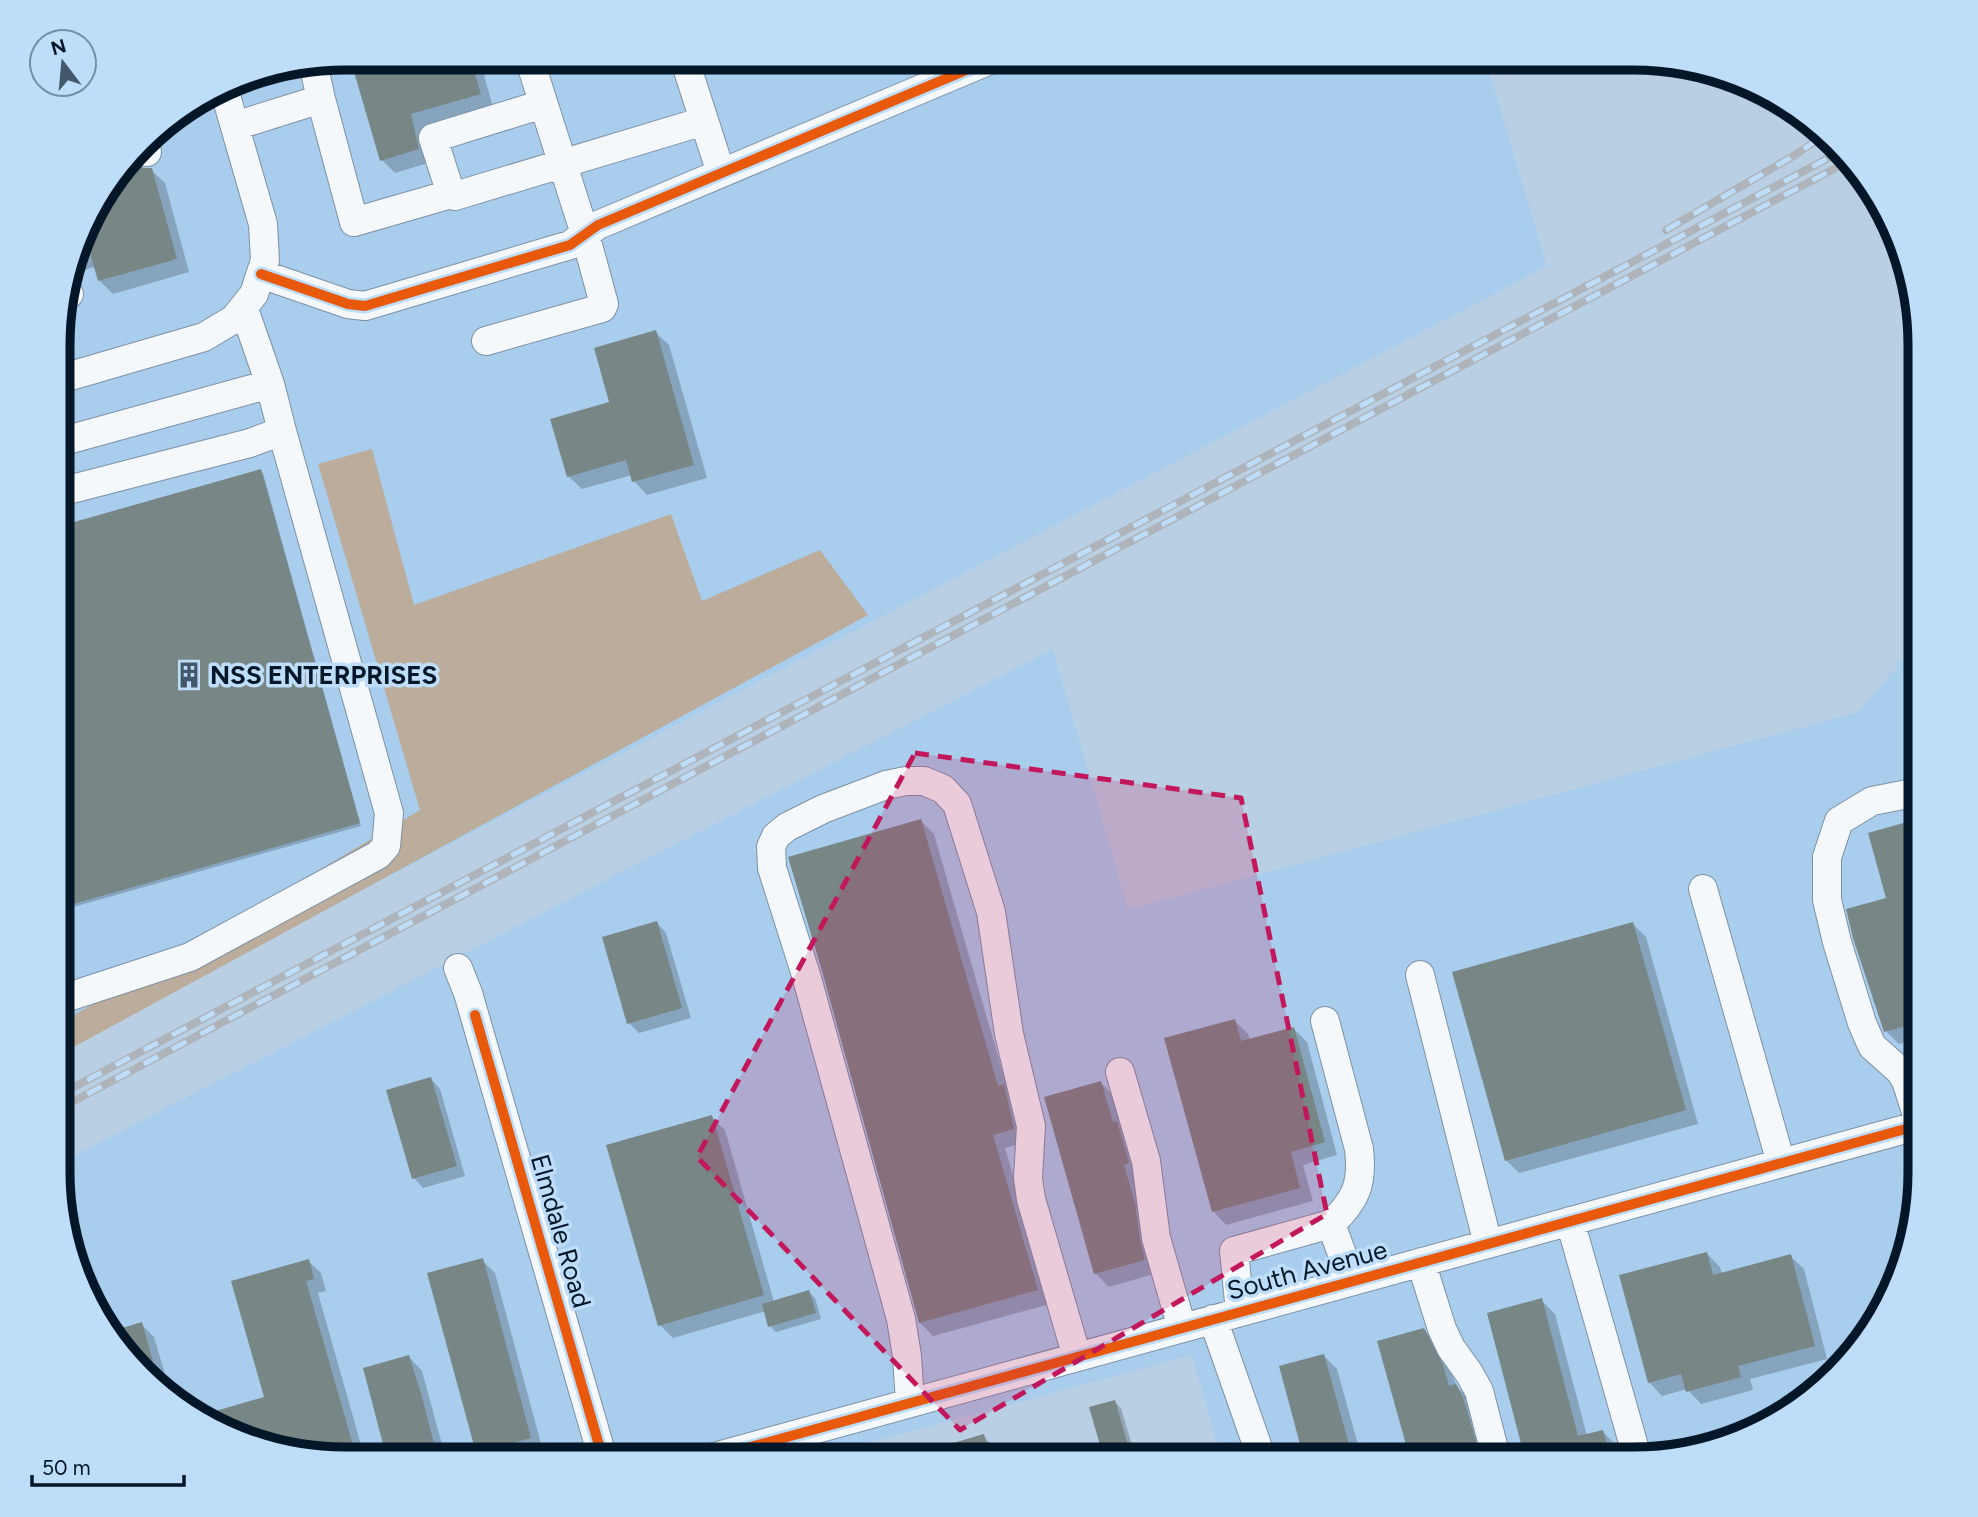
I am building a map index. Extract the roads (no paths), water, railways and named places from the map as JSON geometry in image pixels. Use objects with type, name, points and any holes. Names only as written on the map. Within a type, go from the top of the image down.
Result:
[{"type":"street","points":[[486,341],[602,308],[604,304],[533,70]]},
{"type":"street","points":[[688,70],[721,173]]},
{"type":"street","points":[[261,274],[348,304],[365,306],[570,245],[598,225],[966,70]]},
{"type":"street","points":[[315,72],[354,222],[704,121]]},
{"type":"street","points":[[70,376],[204,337],[227,325],[244,309],[254,294],[265,251],[263,224],[226,97]]},
{"type":"street","points":[[235,126],[321,99]]},
{"type":"street","points":[[451,194],[433,138],[543,104]]},
{"type":"street","points":[[70,996],[190,957],[378,855],[386,846],[389,813],[270,384],[244,309]]},
{"type":"street","points":[[70,439],[270,384]]},
{"type":"street","points":[[70,489],[250,443],[282,431]]},
{"type":"street","points":[[909,1403],[907,1356],[901,1319],[806,975],[772,868],[771,847],[776,835],[787,827],[823,809],[886,785],[906,781],[924,782],[943,789],[957,804],[965,826],[990,912],[1009,1034],[1031,1126],[1028,1178],[1031,1199],[1077,1357]]},
{"type":"street","points":[[1908,794],[1872,800],[1839,821],[1826,857],[1827,900],[1862,1023],[1872,1046],[1900,1071],[1908,1087]]},
{"type":"street","points":[[1703,889],[1781,1163]]},
{"type":"street","name":"Elmdale Road","points":[[458,968],[475,1015],[600,1447]]},
{"type":"street","points":[[1420,975],[1488,1244]]},
{"type":"street","points":[[1259,1447],[1227,1316],[1234,1251],[1331,1224],[1346,1210],[1358,1189],[1361,1170],[1359,1149],[1325,1021]]},
{"type":"street","points":[[1120,1072],[1146,1161],[1154,1226],[1182,1328]]},
{"type":"street","name":"South Avenue","points":[[750,1447],[1908,1127]]},
{"type":"street","points":[[1570,1221],[1634,1447]]},
{"type":"street","points":[[1331,1224],[1352,1281]]},
{"type":"street","points":[[1421,1262],[1442,1329],[1451,1349],[1479,1391],[1493,1447]]},
{"type":"railway","points":[[1666,230],[1816,140]]},
{"type":"railway","points":[[70,1089],[1832,156]]},
{"type":"railway","points":[[70,1103],[1841,165]]},
{"type":"place","name":"NSS ENTERPRISES","points":[[189,675]]}]
